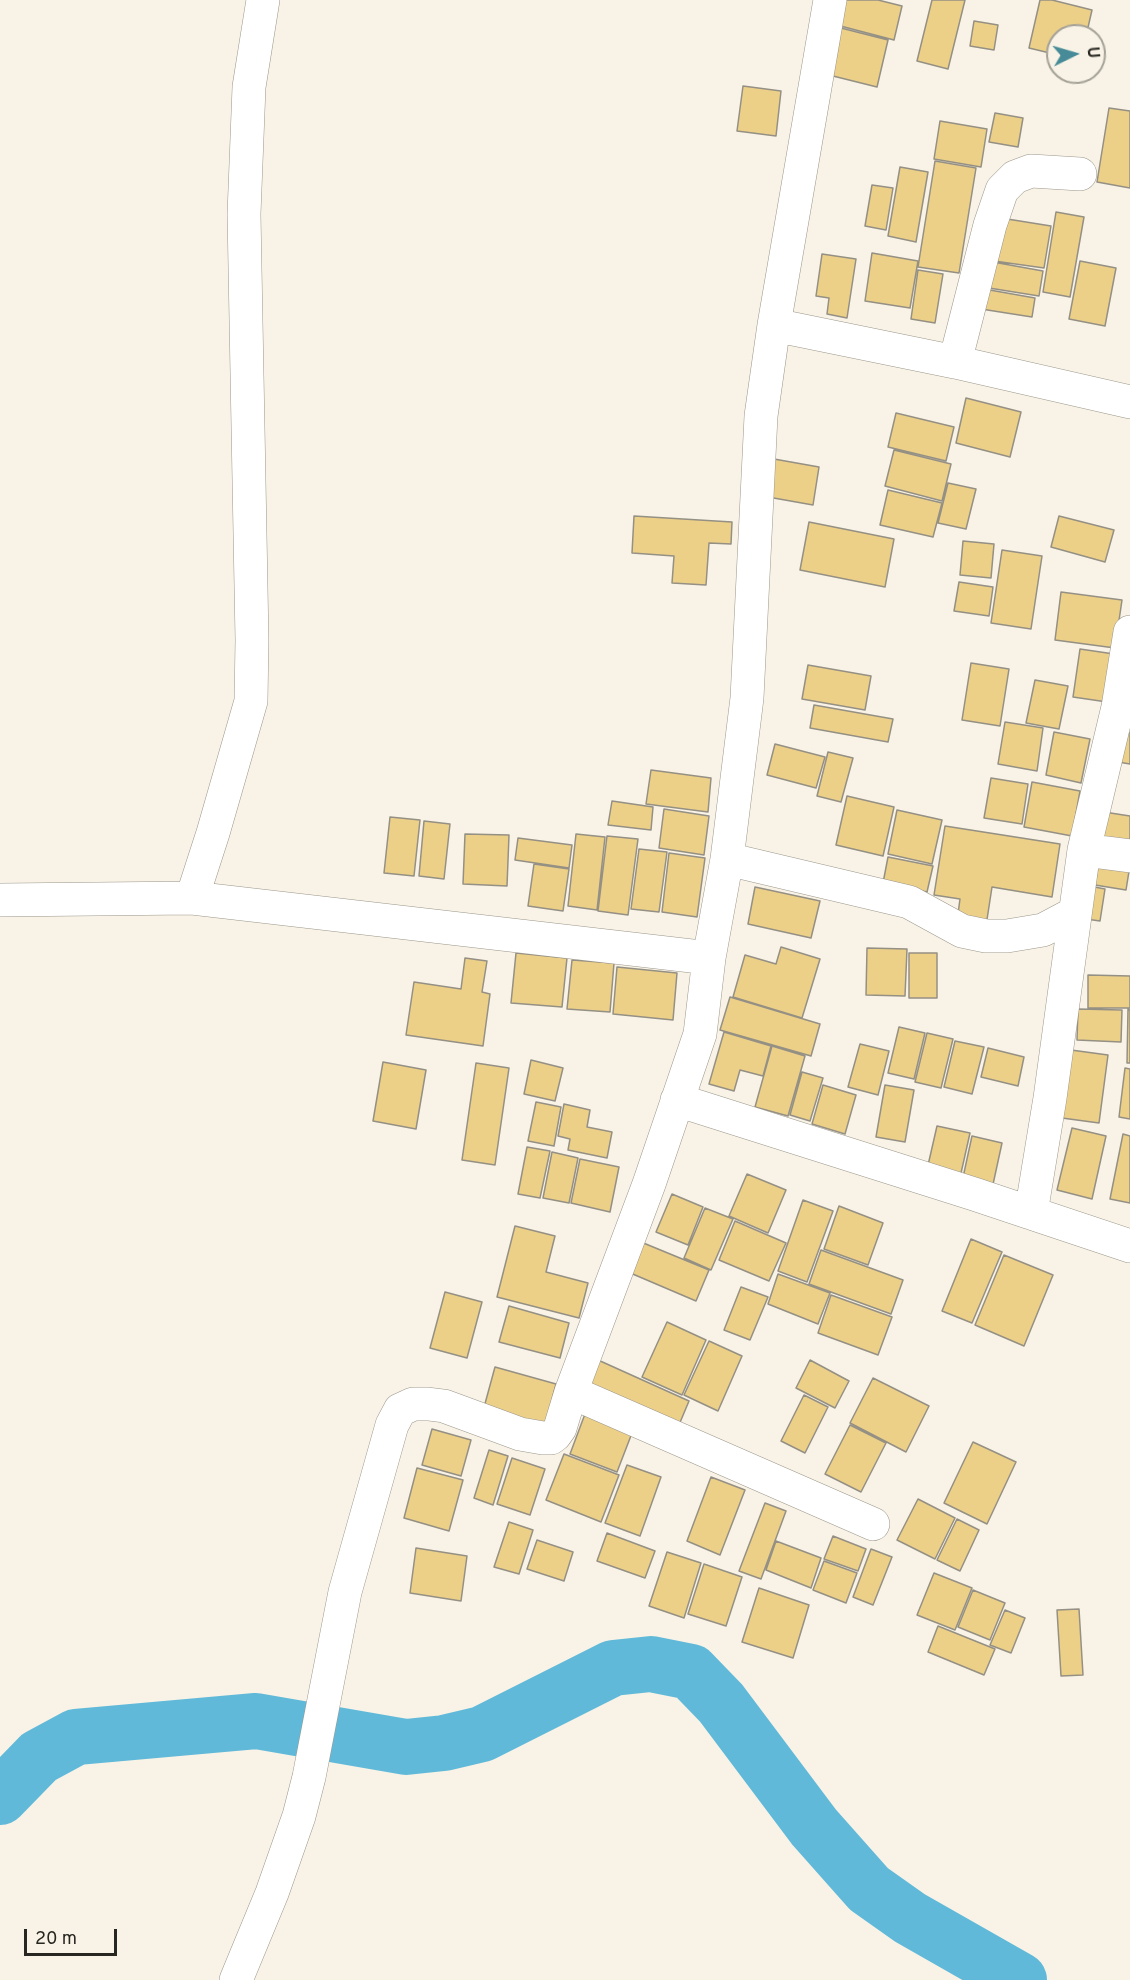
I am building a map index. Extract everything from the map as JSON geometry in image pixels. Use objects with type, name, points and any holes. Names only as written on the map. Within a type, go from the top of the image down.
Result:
[{"type":"street","points":[[192,898],[251,701],[252,640],[244,214],[249,87],[262,0]]},
{"type":"street","points":[[236,1980],[272,1893],[309,1777],[345,1592],[392,1425],[400,1410],[413,1404],[444,1406],[520,1434],[543,1438],[551,1438],[560,1428],[571,1392],[649,1184],[700,1034],[709,958],[727,859],[747,698],[761,416],[774,325],[830,0]]},
{"type":"street","points":[[955,362],[990,225],[1002,190],[1015,177],[1031,171],[1080,174]]},
{"type":"street","points":[[774,325],[955,362],[1130,402]]},
{"type":"street","points":[[1031,1213],[1050,1098],[1084,850],[1124,708],[1130,632]]},
{"type":"street","points":[[1084,850],[1130,856]]},
{"type":"street","points":[[727,859],[909,902],[962,931],[986,936],[1007,936],[1043,930],[1075,913]]},
{"type":"street","points":[[0,900],[192,898],[709,958]]},
{"type":"street","points":[[677,1100],[1130,1246]]},
{"type":"street","points":[[571,1392],[873,1524]]},
{"type":"building","points":[[835,0],[878,0],[902,6],[894,40],[829,23]]},
{"type":"building","points":[[932,0],[965,0],[948,69],[917,61]]},
{"type":"building","points":[[1040,0],[1052,0],[1092,10],[1089,24],[1046,24],[1046,52],[1029,48]]},
{"type":"building","points":[[974,21],[998,25],[994,50],[970,46]]},
{"type":"building","points":[[841,28],[888,40],[877,87],[829,75]]},
{"type":"building","points":[[743,86],[781,91],[776,136],[737,131]]},
{"type":"building","points":[[1109,108],[1130,111],[1130,188],[1097,182]]},
{"type":"building","points":[[995,113],[1023,118],[1018,147],[989,142]]},
{"type":"building","points":[[940,121],[987,129],[981,167],[934,159]]},
{"type":"building","points":[[935,161],[976,168],[959,273],[918,267]]},
{"type":"building","points":[[900,167],[928,172],[916,242],[888,236]]},
{"type":"building","points":[[872,185],[893,188],[886,230],[865,226]]},
{"type":"building","points":[[1056,212],[1084,217],[1070,297],[1043,292]]},
{"type":"building","points":[[1001,218],[1051,226],[1044,268],[994,261]]},
{"type":"building","points":[[872,253],[918,261],[910,308],[865,301]]},
{"type":"building","points":[[822,254],[856,259],[847,318],[827,314],[829,298],[816,296]]},
{"type":"building","points":[[1080,261],[1116,268],[1105,326],[1069,319]]},
{"type":"building","points":[[993,262],[1043,271],[1039,296],[989,288]]},
{"type":"building","points":[[918,270],[943,274],[935,323],[911,319]]},
{"type":"building","points":[[984,289],[1035,298],[1032,317],[981,309]]},
{"type":"building","points":[[966,398],[1021,412],[1010,457],[956,443]]},
{"type":"building","points":[[896,413],[954,427],[946,461],[888,447]]},
{"type":"building","points":[[894,450],[951,464],[942,501],[885,486]]},
{"type":"building","points":[[774,459],[819,467],[813,505],[768,497]]},
{"type":"building","points":[[948,483],[976,489],[966,529],[938,523]]},
{"type":"building","points":[[888,490],[942,503],[933,537],[880,525]]},
{"type":"building","points":[[634,516],[732,522],[731,544],[709,543],[706,585],[672,583],[674,556],[632,553]]},
{"type":"building","points":[[1059,516],[1114,530],[1105,562],[1051,547]]},
{"type":"building","points":[[809,522],[894,539],[885,587],[800,570]]},
{"type":"building","points":[[963,541],[994,544],[991,578],[960,575]]},
{"type":"building","points":[[1002,550],[1042,556],[1031,629],[991,623]]},
{"type":"building","points":[[959,582],[993,587],[989,616],[954,611]]},
{"type":"building","points":[[1061,592],[1122,600],[1115,648],[1055,640]]},
{"type":"building","points":[[1080,649],[1121,655],[1114,703],[1073,697]]},
{"type":"building","points":[[971,663],[1009,669],[1000,726],[962,720]]},
{"type":"building","points":[[808,665],[871,676],[865,710],[802,699]]},
{"type":"building","points":[[1035,680],[1068,686],[1059,729],[1026,723]]},
{"type":"building","points":[[814,705],[893,719],[888,742],[810,728]]},
{"type":"building","points":[[1005,722],[1043,728],[1037,771],[998,764]]},
{"type":"building","points":[[1117,731],[1130,733],[1130,764],[1112,761]]},
{"type":"building","points":[[1054,732],[1090,739],[1081,783],[1046,775]]},
{"type":"building","points":[[775,744],[825,757],[816,788],[767,775]]},
{"type":"building","points":[[828,752],[853,758],[841,802],[817,796]]},
{"type":"building","points":[[651,770],[711,778],[708,812],[646,804]]},
{"type":"building","points":[[991,778],[1028,784],[1022,824],[984,818]]},
{"type":"building","points":[[1032,782],[1080,791],[1072,836],[1024,827]]},
{"type":"building","points":[[847,796],[894,807],[883,856],[836,845]]},
{"type":"building","points":[[612,801],[653,807],[651,830],[608,825]]},
{"type":"building","points":[[664,809],[709,816],[704,855],[659,848]]},
{"type":"building","points":[[897,810],[942,820],[932,864],[888,854]]},
{"type":"building","points":[[1104,812],[1130,816],[1130,843],[1097,849]]},
{"type":"building","points":[[390,817],[420,820],[414,876],[384,873]]},
{"type":"building","points":[[424,821],[450,824],[444,879],[419,876]]},
{"type":"building","points":[[945,826],[1060,844],[1052,897],[992,887],[986,926],[957,921],[960,899],[934,895]]},
{"type":"building","points":[[465,834],[509,835],[507,886],[463,884]]},
{"type":"building","points":[[576,834],[605,837],[597,910],[568,906]]},
{"type":"building","points":[[607,836],[638,839],[628,915],[598,911]]},
{"type":"building","points":[[518,838],[572,845],[569,868],[515,860]]},
{"type":"building","points":[[639,849],[667,852],[659,912],[631,909]]},
{"type":"building","points":[[669,853],[705,858],[697,917],[662,912]]},
{"type":"building","points":[[1100,854],[1130,865],[1126,890],[1095,885]]},
{"type":"building","points":[[888,857],[933,866],[927,892],[883,883]]},
{"type":"building","points":[[534,864],[569,869],[563,911],[528,906]]},
{"type":"building","points":[[1084,885],[1105,889],[1100,921],[1079,918]]},
{"type":"building","points":[[755,887],[820,901],[811,938],[748,924]]},
{"type":"building","points":[[781,947],[820,959],[802,1018],[733,997],[745,955],[776,964]]},
{"type":"building","points":[[867,948],[907,949],[905,996],[866,995]]},
{"type":"building","points":[[516,953],[567,958],[562,1007],[511,1003]]},
{"type":"building","points":[[909,953],[937,953],[937,998],[909,998]]},
{"type":"building","points":[[465,958],[487,961],[482,992],[490,994],[483,1046],[406,1035],[414,982],[461,989]]},
{"type":"building","points":[[572,960],[614,963],[610,1012],[567,1009]]},
{"type":"building","points":[[617,967],[677,973],[673,1020],[613,1014]]},
{"type":"building","points":[[1088,975],[1130,976],[1130,1008],[1088,1008]]},
{"type":"building","points":[[730,997],[820,1024],[811,1056],[720,1030]]},
{"type":"building","points":[[1078,1009],[1122,1010],[1121,1042],[1077,1040]]},
{"type":"building","points":[[1128,1009],[1130,1010],[1130,1063],[1127,1063]]},
{"type":"building","points":[[899,1027],[925,1033],[914,1079],[888,1073]]},
{"type":"building","points":[[724,1032],[771,1046],[763,1076],[740,1070],[734,1091],[709,1084]]},
{"type":"building","points":[[927,1033],[953,1039],[941,1088],[915,1082]]},
{"type":"building","points":[[955,1041],[984,1047],[972,1094],[944,1087]]},
{"type":"building","points":[[860,1044],[889,1051],[878,1095],[848,1087]]},
{"type":"building","points":[[772,1046],[805,1056],[788,1116],[755,1107]]},
{"type":"building","points":[[988,1048],[1024,1057],[1018,1086],[981,1077]]},
{"type":"building","points":[[1071,1050],[1108,1055],[1099,1123],[1062,1118]]},
{"type":"building","points":[[531,1060],[563,1068],[555,1101],[524,1094]]},
{"type":"building","points":[[383,1062],[426,1070],[416,1129],[373,1121]]},
{"type":"building","points":[[476,1063],[509,1068],[495,1165],[462,1160]]},
{"type":"building","points":[[1125,1068],[1130,1069],[1130,1119],[1119,1117]]},
{"type":"building","points":[[802,1072],[823,1078],[810,1121],[790,1115]]},
{"type":"building","points":[[823,1085],[856,1095],[845,1134],[812,1124]]},
{"type":"building","points":[[885,1085],[914,1090],[905,1142],[876,1137]]},
{"type":"building","points":[[536,1102],[561,1107],[554,1146],[528,1141]]},
{"type":"building","points":[[564,1104],[590,1110],[587,1127],[612,1132],[607,1158],[568,1150],[570,1139],[558,1136]]},
{"type":"building","points":[[937,1126],[970,1133],[959,1182],[926,1174]]},
{"type":"building","points":[[1072,1128],[1106,1136],[1092,1199],[1057,1190]]},
{"type":"building","points":[[1123,1134],[1130,1136],[1130,1203],[1110,1199]]},
{"type":"building","points":[[972,1136],[1002,1143],[992,1189],[962,1182]]},
{"type":"building","points":[[527,1147],[550,1151],[540,1198],[518,1194]]},
{"type":"building","points":[[552,1152],[578,1158],[569,1203],[543,1198]]},
{"type":"building","points":[[580,1159],[619,1167],[610,1212],[571,1203]]},
{"type":"building","points":[[747,1174],[786,1190],[768,1233],[729,1216]]},
{"type":"building","points":[[672,1194],[703,1207],[688,1245],[656,1232]]},
{"type":"building","points":[[803,1200],[833,1211],[807,1282],[778,1271]]},
{"type":"building","points":[[839,1206],[883,1223],[868,1265],[824,1249]]},
{"type":"building","points":[[705,1208],[733,1219],[711,1270],[684,1258]]},
{"type":"building","points":[[735,1221],[786,1243],[769,1281],[719,1260]]},
{"type":"building","points":[[515,1226],[555,1236],[546,1272],[588,1283],[579,1318],[497,1297]]},
{"type":"building","points":[[971,1239],[1002,1252],[972,1323],[942,1311]]},
{"type":"building","points":[[641,1242],[709,1270],[696,1301],[628,1272]]},
{"type":"building","points":[[821,1250],[903,1280],[891,1314],[809,1284]]},
{"type":"building","points":[[1004,1255],[1053,1275],[1024,1346],[975,1325]]},
{"type":"building","points":[[778,1274],[830,1293],[818,1324],[768,1304]]},
{"type":"building","points":[[741,1287],[768,1297],[750,1340],[724,1330]]},
{"type":"building","points":[[445,1292],[482,1302],[467,1358],[430,1348]]},
{"type":"building","points":[[831,1295],[892,1317],[878,1355],[818,1333]]},
{"type":"building","points":[[509,1306],[569,1323],[560,1358],[499,1342]]},
{"type":"building","points":[[667,1322],[706,1340],[682,1395],[642,1377]]},
{"type":"building","points":[[709,1341],[742,1356],[718,1411],[684,1395]]},
{"type":"building","points":[[598,1360],[689,1401],[676,1432],[585,1391]]},
{"type":"building","points":[[810,1360],[849,1381],[835,1408],[796,1388]]},
{"type":"building","points":[[495,1367],[556,1384],[545,1427],[483,1411]]},
{"type":"building","points":[[873,1378],[929,1406],[906,1452],[850,1423]]},
{"type":"building","points":[[804,1395],[828,1407],[805,1453],[781,1441]]},
{"type":"building","points":[[585,1414],[632,1433],[617,1472],[570,1454]]},
{"type":"building","points":[[850,1425],[886,1443],[861,1492],[825,1474]]},
{"type":"building","points":[[432,1429],[471,1440],[461,1476],[422,1465]]},
{"type":"building","points":[[973,1442],[1016,1462],[987,1524],[944,1503]]},
{"type":"building","points":[[489,1450],[508,1456],[493,1505],[474,1498]]},
{"type":"building","points":[[564,1454],[619,1475],[601,1522],[546,1500]]},
{"type":"building","points":[[512,1458],[545,1469],[530,1515],[497,1504]]},
{"type":"building","points":[[627,1465],[661,1477],[640,1536],[605,1523]]},
{"type":"building","points":[[417,1468],[463,1480],[449,1531],[404,1518]]},
{"type":"building","points":[[711,1477],[745,1490],[720,1555],[687,1541]]},
{"type":"building","points":[[918,1499],[955,1518],[935,1559],[897,1540]]},
{"type":"building","points":[[765,1503],[786,1511],[761,1579],[739,1571]]},
{"type":"building","points":[[957,1519],[979,1530],[960,1571],[937,1560]]},
{"type":"building","points":[[509,1522],[533,1530],[519,1574],[494,1567]]},
{"type":"building","points":[[607,1533],[655,1551],[645,1578],[597,1561]]},
{"type":"building","points":[[833,1536],[866,1549],[858,1571],[824,1559]]},
{"type":"building","points":[[537,1540],[573,1552],[564,1581],[527,1569]]},
{"type":"building","points":[[776,1541],[821,1558],[811,1588],[766,1570]]},
{"type":"building","points":[[416,1548],[467,1556],[461,1601],[410,1593]]},
{"type":"building","points":[[871,1549],[892,1557],[873,1605],[853,1597]]},
{"type":"building","points":[[667,1552],[701,1563],[684,1618],[649,1606]]},
{"type":"building","points":[[824,1561],[857,1573],[846,1603],[813,1590]]},
{"type":"building","points":[[704,1564],[742,1577],[726,1626],[688,1614]]},
{"type":"building","points":[[934,1573],[972,1588],[955,1630],[917,1615]]},
{"type":"building","points":[[759,1588],[809,1605],[793,1658],[742,1642]]},
{"type":"building","points":[[973,1590],[1005,1603],[990,1640],[958,1627]]},
{"type":"building","points":[[1079,1609],[1083,1675],[1061,1676],[1057,1610]]},
{"type":"building","points":[[1005,1610],[1025,1618],[1011,1653],[990,1645]]},
{"type":"building","points":[[938,1626],[995,1649],[984,1675],[928,1652]]},
{"type":"waterway","points":[[0,1797],[39,1757],[76,1737],[256,1721],[406,1747],[444,1743],[482,1734],[613,1668],[651,1664],[691,1672],[721,1703],[814,1827],[869,1889],[910,1918],[1019,1980]]}]
